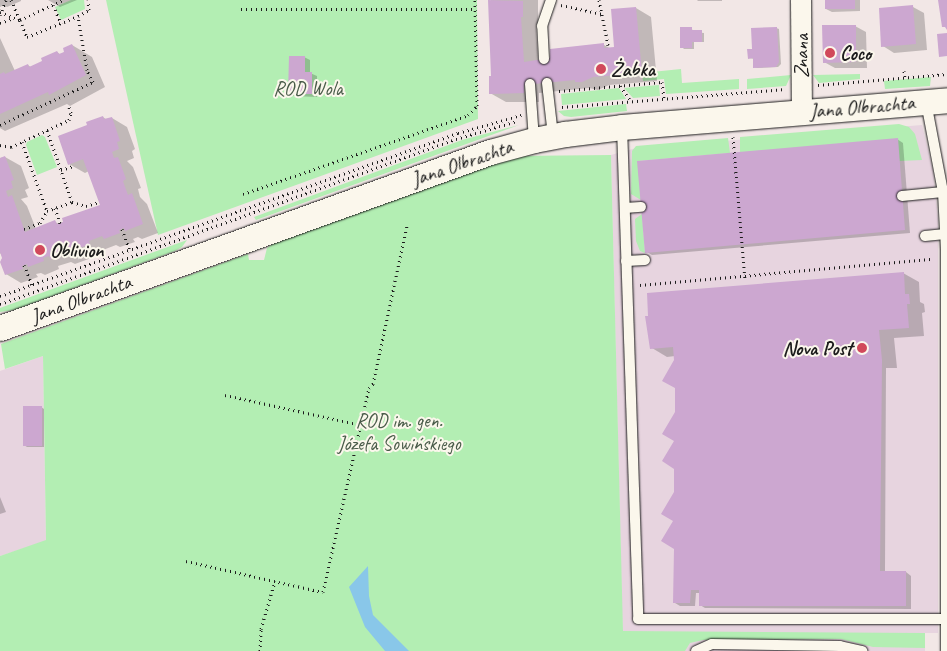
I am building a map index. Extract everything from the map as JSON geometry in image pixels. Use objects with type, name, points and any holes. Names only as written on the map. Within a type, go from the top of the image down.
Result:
[{"type":"street","name":"Znana","points":[[801,0],[802,112]]},
{"type":"street","name":"Jana Olbrachta","points":[[0,328],[540,132],[937,101]]},
{"type":"lane","points":[[544,58],[542,26],[550,1]]},
{"type":"lane","points":[[540,132],[547,83]]},
{"type":"lane","points":[[530,84],[540,132]]},
{"type":"lane","points":[[937,101],[946,258],[946,651]]},
{"type":"lane","points":[[622,127],[638,619],[945,619]]},
{"type":"lane","points":[[902,196],[943,192]]},
{"type":"lane","points":[[625,208],[641,207]]},
{"type":"lane","points":[[925,236],[945,234]]},
{"type":"lane","points":[[626,261],[646,260]]},
{"type":"lane","points":[[696,651],[712,644],[840,646],[862,651]]},
{"type":"path","points":[[6,0],[0,14],[20,20],[63,0]]},
{"type":"path","points":[[11,0],[27,37],[90,10],[88,0]]},
{"type":"path","points":[[243,194],[468,115],[477,106],[475,0]]},
{"type":"path","points":[[599,0],[608,45]]},
{"type":"path","points":[[550,1],[602,14]]},
{"type":"path","points":[[53,5],[61,23]]},
{"type":"path","points":[[241,9],[475,9]]},
{"type":"path","points":[[0,125],[93,82],[88,70],[78,16]]},
{"type":"path","points":[[0,24],[14,18]]},
{"type":"path","points":[[904,71],[905,78]]},
{"type":"path","points":[[812,85],[947,74]]},
{"type":"path","points":[[560,108],[558,92],[620,86],[662,82],[664,98]]},
{"type":"path","points":[[620,86],[631,101]]},
{"type":"path","points":[[0,145],[11,147],[68,120],[71,113],[68,104]]},
{"type":"path","points":[[0,304],[465,136],[507,123],[540,132]]},
{"type":"path","points":[[46,130],[72,202]]},
{"type":"path","points":[[733,134],[745,281]]},
{"type":"path","points":[[22,142],[47,212]]},
{"type":"path","points":[[61,170],[73,166]]},
{"type":"path","points":[[24,229],[40,223],[47,212],[55,208],[72,202],[86,206],[99,202]]},
{"type":"path","points":[[55,208],[60,223]]},
{"type":"path","points":[[186,562],[323,592],[369,388],[373,384],[407,226]]},
{"type":"path","points":[[122,229],[130,251]]},
{"type":"path","points":[[627,286],[744,274],[946,258]]},
{"type":"path","points":[[24,265],[32,285]]},
{"type":"path","points":[[225,396],[361,424]]},
{"type":"path","points":[[260,651],[261,629],[275,581]]},
{"type":"shaded area","points":[[922,125],[933,170],[938,218],[938,633],[925,633],[925,651],[623,651],[611,155],[636,148]]},
{"type":"shaded area","points":[[43,356],[46,541],[0,556],[0,371]]},
{"type":"green space","points":[[71,0],[84,0],[85,9],[61,20],[55,7]]},
{"type":"green space","name":"ROD Wola","points":[[106,0],[477,0],[478,119],[158,235]]},
{"type":"green space","points":[[681,69],[682,83],[739,79],[739,89],[666,94],[664,79],[643,81],[642,73]]},
{"type":"green space","points":[[860,74],[860,79],[819,83],[813,75]]},
{"type":"green space","points":[[791,75],[786,86],[747,89],[747,79]]},
{"type":"green space","points":[[931,77],[930,86],[885,89],[884,81]]},
{"type":"green space","points":[[659,85],[660,96],[633,98],[624,88]]},
{"type":"green space","points":[[619,88],[626,99],[562,105],[561,94]]},
{"type":"green space","points":[[626,104],[627,111],[571,117],[564,116],[558,111]]},
{"type":"green space","points":[[899,124],[909,127],[915,134],[922,160],[900,161],[740,152],[740,137]]},
{"type":"green space","points":[[519,125],[256,220],[254,217],[462,140]]},
{"type":"green space","points":[[42,135],[45,137],[57,167],[37,175],[26,145],[27,142]]},
{"type":"green space","points":[[728,138],[730,153],[638,161],[641,200],[631,194],[632,151],[636,146]]},
{"type":"green space","name":"ROD im. gen. Józefa Sowińskiego","points":[[611,155],[623,631],[925,633],[925,648],[873,647],[841,639],[703,640],[690,643],[685,651],[0,651],[0,556],[46,540],[43,356],[5,369],[1,344],[248,254],[249,260],[264,260],[267,248],[274,243],[514,156]]},
{"type":"green space","points":[[642,214],[645,253],[640,251],[636,241],[635,219]]},
{"type":"green space","points":[[187,240],[182,247],[175,251],[14,310],[0,312],[0,308]]},
{"type":"water","points":[[368,566],[369,596],[373,615],[409,651],[385,651],[365,627],[349,587]]},
{"type":"building","points":[[488,0],[523,1],[523,17],[521,17],[524,62],[550,58],[550,49],[604,43],[604,48],[614,47],[611,9],[636,7],[642,73],[593,77],[582,82],[575,82],[575,80],[524,85],[524,93],[489,94],[489,76],[491,76]]},
{"type":"building","points":[[825,0],[855,0],[855,9],[825,9]]},
{"type":"building","points":[[938,0],[947,0],[947,30],[945,27],[942,27]]},
{"type":"building","points":[[913,5],[916,44],[881,47],[879,8]]},
{"type":"building","points":[[822,25],[856,25],[856,62],[823,63]]},
{"type":"building","points":[[680,27],[692,27],[692,30],[702,30],[702,42],[692,42],[692,48],[680,48]]},
{"type":"building","points":[[777,27],[779,62],[776,67],[753,68],[753,58],[748,59],[747,49],[752,49],[751,28]]},
{"type":"building","points":[[947,33],[947,56],[939,57],[937,34]]},
{"type":"building","points":[[72,44],[86,75],[49,95],[48,92],[0,114],[0,74],[4,72],[5,74],[28,64],[29,67],[42,61],[41,58],[57,51],[59,54],[64,52],[63,48]]},
{"type":"building","points":[[289,56],[305,56],[305,72],[312,72],[312,94],[288,94]]},
{"type":"building","points":[[103,116],[104,119],[112,117],[120,141],[117,142],[119,149],[112,152],[114,158],[118,157],[126,179],[123,181],[125,187],[128,195],[132,193],[143,224],[125,231],[124,228],[119,230],[120,233],[104,239],[102,236],[89,241],[90,244],[58,256],[57,253],[51,255],[51,260],[49,256],[43,258],[44,261],[28,267],[27,264],[22,266],[23,269],[5,275],[0,262],[2,258],[0,252],[0,158],[5,156],[14,180],[11,181],[13,188],[6,191],[8,197],[12,195],[25,232],[55,220],[57,224],[63,222],[62,218],[100,205],[83,159],[68,165],[58,136],[87,125],[86,122]]},
{"type":"building","points":[[898,138],[905,230],[645,253],[637,161]]},
{"type":"building","points":[[904,272],[905,294],[909,294],[910,304],[907,304],[909,328],[879,330],[882,360],[880,571],[906,571],[906,606],[699,606],[699,590],[691,590],[690,603],[673,603],[674,549],[661,541],[673,521],[661,514],[674,492],[674,469],[662,461],[674,441],[662,434],[675,412],[675,388],[662,381],[674,360],[673,347],[650,349],[645,316],[648,316],[647,293]]},
{"type":"building","points":[[23,406],[42,406],[42,446],[23,446]]},
{"type":"place","name":"Coco","points":[[830,53]]},
{"type":"place","name":"Żabka","points":[[601,69]]},
{"type":"place","name":"Oblivion","points":[[40,250]]},
{"type":"place","name":"Nova Post","points":[[862,348]]}]
